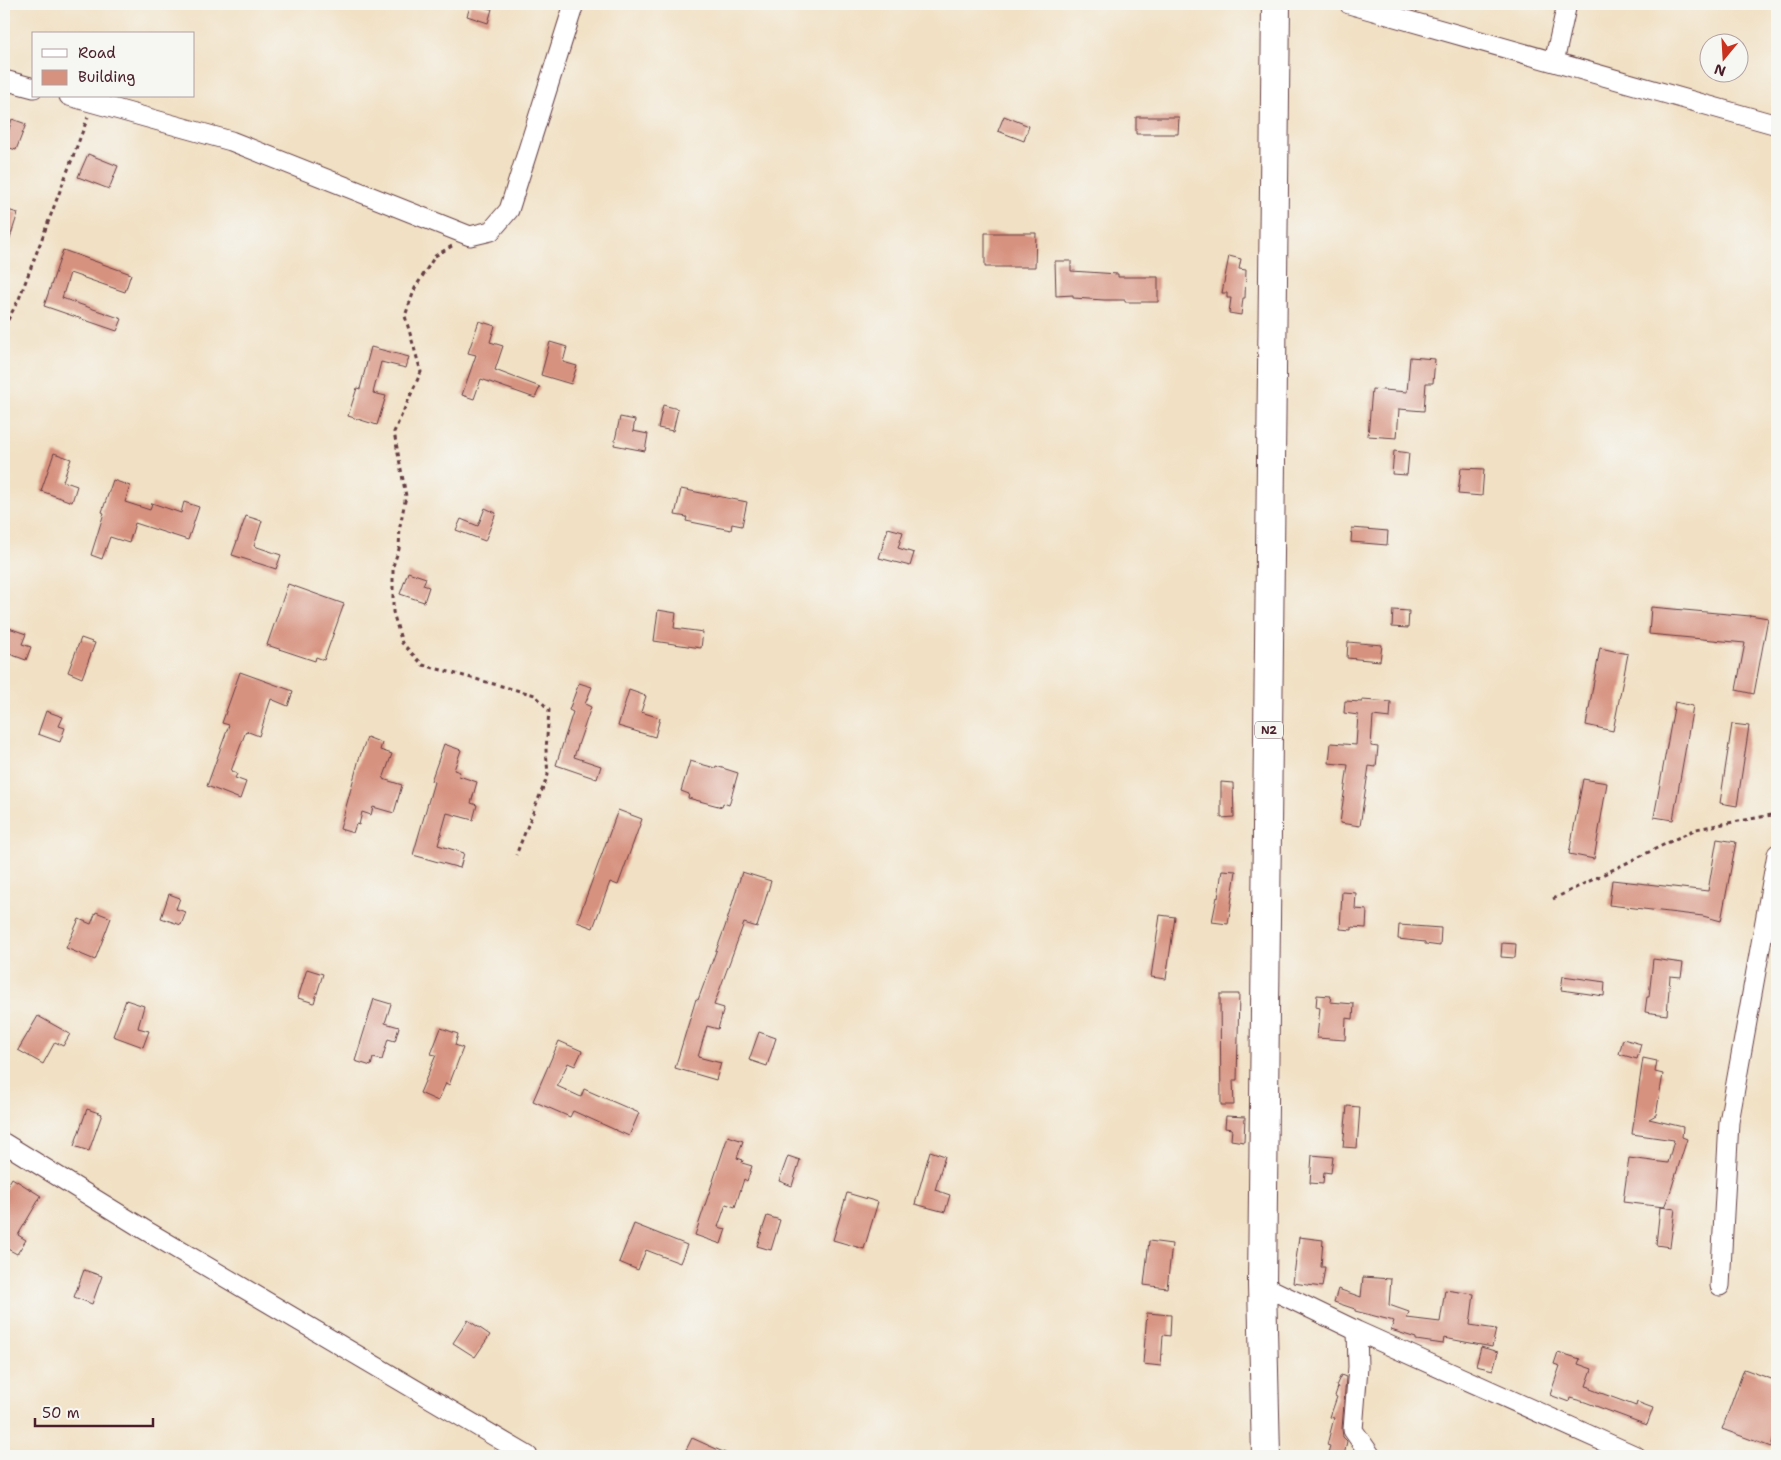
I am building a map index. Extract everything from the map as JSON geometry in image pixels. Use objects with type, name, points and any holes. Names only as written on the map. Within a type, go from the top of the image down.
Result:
[{"type":"highway","name":"N2","points":[[1266,1456],[1262,1285],[1276,4]]},
{"type":"street","points":[[77,98],[231,141],[470,236],[491,231],[509,210],[574,4]]},
{"type":"street","points":[[1349,4],[1777,125]]},
{"type":"street","points":[[1554,62],[1567,4]]},
{"type":"street","points":[[4,80],[32,87]]},
{"type":"street","points":[[1720,1286],[1729,1122],[1777,854]]},
{"type":"street","points":[[4,1143],[145,1230],[528,1456]]},
{"type":"street","points":[[1262,1285],[1357,1331],[1636,1456]]},
{"type":"street","points":[[1357,1331],[1358,1367],[1353,1430],[1370,1456]]},
{"type":"path","points":[[4,327],[19,299],[71,158],[94,102]]},
{"type":"path","points":[[470,236],[435,256],[415,288],[405,316],[421,372],[394,432],[406,496],[400,526],[399,549],[393,566],[392,612],[402,643],[423,665],[535,695],[549,710],[546,750],[548,775],[516,855]]},
{"type":"path","points":[[1553,899],[1696,829],[1777,814]]},
{"type":"building","points":[[471,4],[492,9],[488,23],[467,16]]},
{"type":"building","points":[[1004,116],[1029,126],[1024,141],[998,131]]},
{"type":"building","points":[[1136,117],[1179,117],[1178,134],[1136,134]]},
{"type":"building","points":[[12,119],[26,124],[16,150],[4,146]]},
{"type":"building","points":[[88,154],[118,166],[109,189],[78,177]]},
{"type":"building","points":[[4,209],[18,213],[6,250],[4,250]]},
{"type":"building","points":[[985,233],[1036,233],[1035,267],[985,267]]},
{"type":"building","points":[[63,250],[131,274],[125,292],[70,273],[62,298],[122,319],[117,331],[44,306]]},
{"type":"building","points":[[1229,256],[1241,259],[1239,269],[1246,270],[1245,298],[1243,298],[1241,315],[1229,313],[1231,298],[1227,298],[1227,293],[1222,293]]},
{"type":"building","points":[[1055,261],[1071,261],[1071,271],[1118,274],[1118,277],[1158,277],[1158,302],[1125,302],[1125,300],[1073,298],[1073,295],[1056,296]]},
{"type":"building","points":[[479,321],[495,326],[490,342],[503,346],[495,370],[540,387],[535,398],[481,379],[474,399],[462,395],[476,355],[468,353]]},
{"type":"building","points":[[550,342],[567,347],[563,362],[577,366],[571,384],[541,375]]},
{"type":"building","points":[[371,347],[409,357],[406,368],[381,362],[373,393],[386,396],[377,425],[348,416],[357,388],[360,389]]},
{"type":"building","points":[[1410,357],[1435,359],[1433,383],[1426,383],[1424,411],[1399,409],[1397,438],[1368,436],[1372,389],[1407,392]]},
{"type":"building","points":[[663,405],[678,409],[673,431],[658,428]]},
{"type":"building","points":[[620,417],[635,420],[633,431],[648,434],[645,451],[614,445]]},
{"type":"building","points":[[1394,451],[1409,453],[1407,475],[1392,474]]},
{"type":"building","points":[[54,453],[71,459],[63,481],[77,486],[72,502],[41,491]]},
{"type":"building","points":[[1461,468],[1484,469],[1482,496],[1458,494]]},
{"type":"building","points":[[113,480],[130,486],[125,502],[150,510],[152,503],[181,513],[184,502],[199,507],[188,540],[135,523],[129,543],[110,537],[102,559],[91,555],[104,513],[102,512]]},
{"type":"building","points":[[681,489],[747,502],[742,526],[732,524],[731,530],[686,521],[687,517],[675,515]]},
{"type":"building","points":[[485,508],[496,513],[485,541],[456,530],[461,519],[478,526]]},
{"type":"building","points":[[246,516],[262,521],[254,546],[281,555],[276,569],[232,555]]},
{"type":"building","points":[[888,528],[903,532],[898,548],[914,553],[910,566],[879,558]]},
{"type":"building","points":[[1352,528],[1388,531],[1387,545],[1351,542]]},
{"type":"building","points":[[408,572],[426,578],[423,585],[429,587],[424,602],[400,594]]},
{"type":"building","points":[[288,584],[344,604],[324,660],[316,657],[315,661],[267,645]]},
{"type":"building","points":[[1651,607],[1768,618],[1754,694],[1736,690],[1745,643],[1649,634]]},
{"type":"building","points":[[658,610],[676,613],[674,628],[703,632],[701,648],[654,641]]},
{"type":"building","points":[[1393,610],[1409,611],[1408,628],[1392,627]]},
{"type":"building","points":[[9,628],[26,634],[22,644],[31,647],[26,660],[4,652],[4,643]]},
{"type":"building","points":[[81,638],[95,643],[82,678],[68,672]]},
{"type":"building","points":[[1348,642],[1382,645],[1380,661],[1347,658]]},
{"type":"building","points":[[1600,648],[1628,654],[1613,731],[1586,725]]},
{"type":"building","points":[[240,672],[293,691],[288,706],[271,699],[259,736],[246,731],[231,771],[237,774],[235,778],[246,782],[240,799],[207,786],[229,725],[222,723]]},
{"type":"building","points":[[579,683],[592,687],[585,704],[591,707],[574,757],[601,766],[597,779],[556,765],[573,712],[569,710]]},
{"type":"building","points":[[629,690],[646,696],[641,712],[660,718],[655,737],[618,726]]},
{"type":"building","points":[[1362,700],[1391,702],[1390,718],[1373,716],[1371,746],[1378,747],[1376,767],[1369,766],[1360,826],[1340,823],[1348,765],[1329,763],[1331,743],[1356,745],[1358,715],[1344,713],[1345,701],[1362,702]]},
{"type":"building","points":[[1675,702],[1693,706],[1673,820],[1654,817]]},
{"type":"building","points":[[46,711],[63,717],[59,726],[65,728],[60,742],[38,734]]},
{"type":"building","points":[[1732,724],[1749,726],[1737,806],[1720,803]]},
{"type":"building","points":[[367,737],[382,743],[380,750],[392,754],[383,779],[402,785],[394,813],[373,807],[371,815],[362,812],[359,825],[356,824],[353,833],[340,829]]},
{"type":"building","points":[[444,744],[461,750],[454,770],[460,772],[459,776],[477,782],[471,803],[477,805],[473,820],[447,813],[438,845],[464,853],[460,868],[413,855],[434,782],[431,781]]},
{"type":"building","points":[[690,761],[738,773],[729,805],[723,803],[722,807],[688,798],[689,794],[681,791]]},
{"type":"building","points":[[1583,779],[1607,783],[1594,859],[1569,854]]},
{"type":"building","points":[[1221,782],[1233,783],[1234,817],[1221,818]]},
{"type":"building","points":[[618,810],[642,819],[618,885],[610,882],[593,928],[577,922]]},
{"type":"building","points":[[1717,839],[1736,842],[1721,921],[1703,916],[1609,905],[1612,880],[1708,891]]},
{"type":"building","points":[[1222,870],[1236,871],[1228,924],[1212,922]]},
{"type":"building","points":[[742,872],[771,881],[757,927],[744,923],[714,1005],[724,1008],[718,1029],[707,1026],[698,1057],[721,1063],[716,1080],[675,1068],[696,999],[698,1000],[725,927]]},
{"type":"building","points":[[1342,892],[1356,893],[1355,909],[1367,910],[1366,928],[1352,927],[1352,930],[1340,929]]},
{"type":"building","points":[[169,894],[180,898],[176,909],[186,912],[181,925],[161,918]]},
{"type":"building","points":[[96,912],[111,918],[95,960],[66,948],[79,919],[91,924]]},
{"type":"building","points":[[1160,915],[1175,917],[1166,979],[1151,977]]},
{"type":"building","points":[[1399,925],[1441,928],[1440,946],[1398,939]]},
{"type":"building","points":[[1502,943],[1516,944],[1515,958],[1501,957]]},
{"type":"building","points":[[1653,959],[1683,963],[1681,977],[1670,976],[1667,1015],[1645,1012],[1647,997],[1649,997]]},
{"type":"building","points":[[307,969],[323,974],[314,1003],[298,998]]},
{"type":"building","points":[[1563,976],[1605,982],[1604,996],[1561,990]]},
{"type":"building","points":[[1220,994],[1239,994],[1237,1080],[1233,1080],[1234,1105],[1221,1105]]},
{"type":"building","points":[[1317,995],[1331,996],[1330,1002],[1354,1004],[1353,1019],[1346,1018],[1345,1040],[1317,1038],[1320,1008],[1316,1007]]},
{"type":"building","points":[[374,999],[391,1004],[385,1023],[399,1027],[395,1041],[388,1039],[382,1060],[373,1058],[371,1066],[355,1061]]},
{"type":"building","points":[[126,1000],[144,1006],[138,1028],[149,1031],[143,1047],[113,1036]]},
{"type":"building","points":[[38,1016],[70,1034],[63,1046],[55,1042],[43,1064],[18,1050]]},
{"type":"building","points":[[441,1028],[458,1034],[455,1045],[463,1048],[449,1085],[446,1083],[438,1101],[420,1093],[436,1055],[431,1054]]},
{"type":"building","points":[[759,1032],[776,1038],[767,1066],[749,1060]]},
{"type":"building","points":[[1623,1039],[1641,1044],[1637,1059],[1619,1054]]},
{"type":"building","points":[[559,1041],[582,1051],[575,1066],[568,1063],[557,1086],[581,1097],[584,1089],[639,1113],[629,1136],[573,1111],[570,1117],[533,1101]]},
{"type":"building","points":[[1643,1058],[1657,1061],[1655,1072],[1663,1074],[1656,1115],[1649,1119],[1683,1127],[1682,1137],[1687,1139],[1664,1207],[1623,1202],[1629,1158],[1668,1163],[1674,1140],[1632,1134]]},
{"type":"building","points":[[1347,1106],[1360,1107],[1357,1148],[1343,1147]]},
{"type":"building","points":[[87,1109],[102,1114],[89,1151],[74,1146]]},
{"type":"building","points":[[1226,1116],[1245,1117],[1244,1142],[1231,1140],[1232,1129],[1225,1128]]},
{"type":"building","points":[[728,1136],[743,1141],[737,1158],[743,1160],[742,1163],[752,1166],[747,1181],[744,1179],[735,1207],[726,1204],[718,1227],[726,1229],[721,1244],[695,1235]]},
{"type":"building","points":[[930,1151],[945,1156],[935,1190],[950,1195],[945,1212],[915,1204]]},
{"type":"building","points":[[1312,1155],[1333,1157],[1331,1173],[1324,1172],[1323,1184],[1310,1183]]},
{"type":"building","points":[[788,1156],[800,1160],[792,1186],[779,1181]]},
{"type":"building","points":[[12,1178],[41,1196],[18,1235],[26,1240],[17,1254],[4,1247],[4,1192]]},
{"type":"building","points":[[847,1193],[878,1202],[864,1249],[833,1240]]},
{"type":"building","points":[[1660,1207],[1675,1209],[1670,1247],[1656,1245]]},
{"type":"building","points":[[767,1216],[780,1220],[771,1250],[757,1246]]},
{"type":"building","points":[[634,1224],[687,1245],[680,1263],[646,1250],[638,1270],[619,1262]]},
{"type":"building","points":[[1299,1237],[1323,1240],[1321,1267],[1325,1267],[1322,1287],[1293,1283]]},
{"type":"building","points":[[1149,1241],[1172,1244],[1167,1288],[1144,1285]]},
{"type":"building","points":[[84,1270],[102,1276],[92,1304],[74,1297]]},
{"type":"building","points":[[1363,1277],[1391,1279],[1389,1305],[1409,1312],[1407,1318],[1440,1322],[1445,1290],[1474,1294],[1470,1325],[1496,1329],[1492,1347],[1444,1338],[1443,1344],[1416,1340],[1416,1338],[1391,1330],[1394,1321],[1355,1311],[1355,1309],[1334,1302],[1338,1289],[1361,1297]]},
{"type":"building","points":[[1147,1313],[1171,1315],[1170,1336],[1163,1335],[1161,1366],[1143,1364]]},
{"type":"building","points":[[468,1320],[490,1335],[475,1357],[453,1343]]},
{"type":"building","points":[[1481,1347],[1498,1352],[1493,1370],[1476,1366]]},
{"type":"building","points":[[1558,1352],[1580,1359],[1578,1364],[1592,1369],[1586,1386],[1590,1387],[1590,1389],[1636,1406],[1637,1402],[1653,1408],[1647,1425],[1585,1402],[1570,1398],[1569,1402],[1550,1395],[1560,1366],[1554,1364]]},
{"type":"building","points":[[1744,1369],[1777,1381],[1777,1428],[1771,1447],[1722,1429]]},
{"type":"building","points":[[1341,1375],[1346,1377],[1342,1429],[1343,1437],[1347,1441],[1344,1456],[1327,1456],[1330,1446],[1327,1445],[1334,1418],[1330,1417],[1337,1397],[1335,1396],[1338,1387],[1336,1386]]},
{"type":"building","points":[[692,1438],[732,1456],[683,1456]]}]
